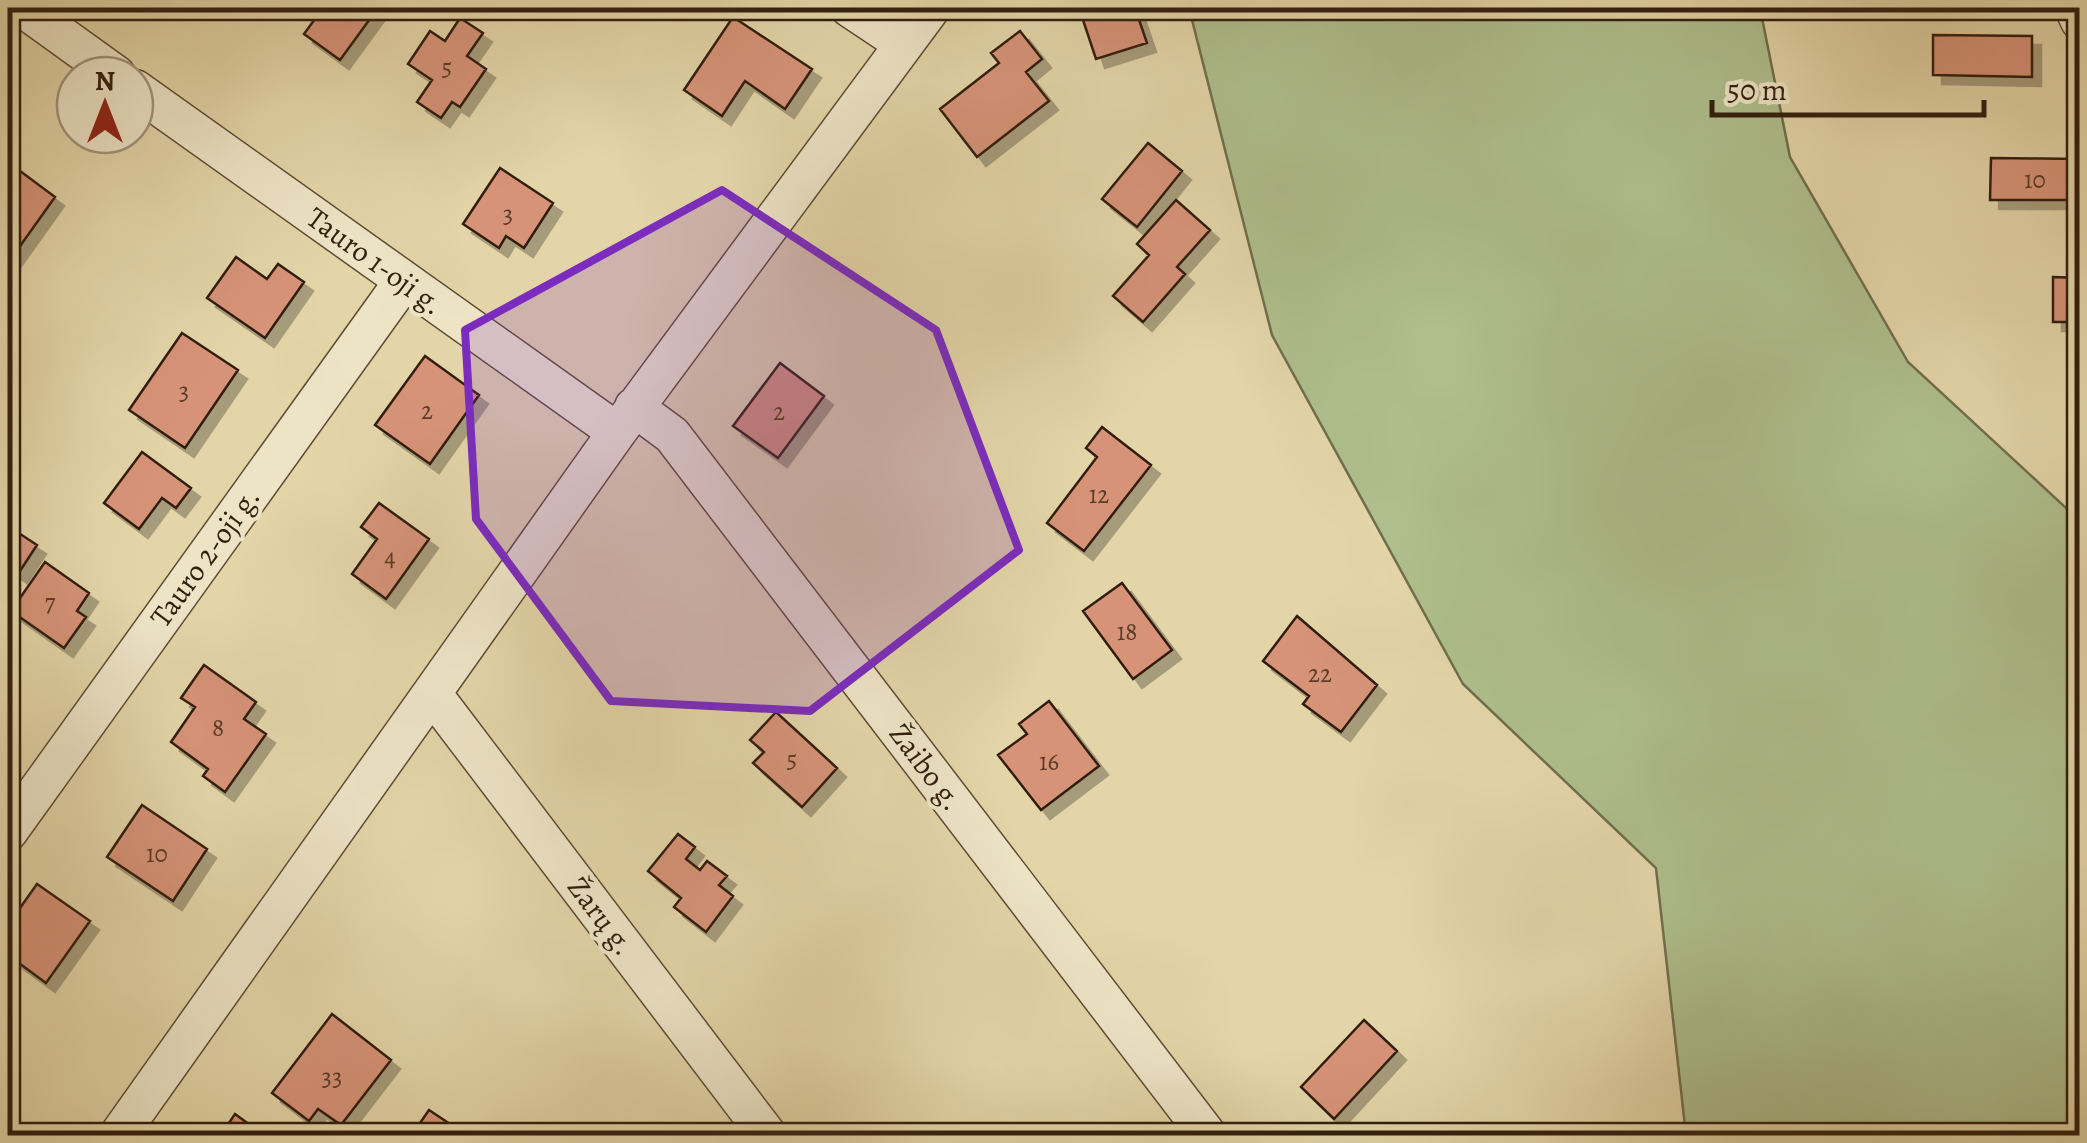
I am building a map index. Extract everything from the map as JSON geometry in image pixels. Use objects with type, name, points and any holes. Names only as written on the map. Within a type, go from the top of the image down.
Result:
[{"type":"street","points":[[8,18],[14,8]]},
{"type":"street","points":[[23,8],[88,55]]},
{"type":"street","points":[[850,8],[904,44]]},
{"type":"street","points":[[118,1136],[434,696],[626,420],[931,8]]},
{"type":"street","points":[[2074,8],[2080,20]]},
{"type":"street","name":"Tauro 1-oji g.","points":[[155,103],[402,282],[626,420]]},
{"type":"street","name":"Tauro 2-oji g.","points":[[8,832],[402,282]]},
{"type":"street","name":"Žaibo g.","points":[[626,420],[672,436],[1208,1136]]},
{"type":"street","name":"Žarų g.","points":[[434,696],[768,1136]]},
{"type":"highlighted area","points":[[722,190],[936,330],[1019,550],[810,711],[611,701],[476,519],[465,330]]},
{"type":"green space","points":[[1189,8],[1760,8],[1790,157],[1908,362],[2079,520],[2079,1135],[1686,1135],[1656,868],[1463,684],[1272,335]]},
{"type":"building","points":[[323,8],[378,8],[340,60],[304,34]]},
{"type":"building","points":[[1079,8],[1135,8],[1147,43],[1096,59]]},
{"type":"building","points":[[733,17],[812,69],[785,109],[745,81],[722,116],[684,90]]},
{"type":"building","points":[[460,18],[483,33],[467,56],[486,69],[460,107],[452,102],[441,118],[417,102],[432,80],[408,64],[430,31],[445,41]]},
{"type":"building","points":[[1020,31],[1042,59],[1026,72],[1049,101],[977,157],[940,109],[999,63],[991,53]]},
{"type":"building","points":[[1933,35],[2032,36],[2032,77],[1933,75]]},
{"type":"building","points":[[1148,143],[1182,171],[1137,227],[1102,199]]},
{"type":"building","points":[[1991,158],[2080,159],[2080,200],[1990,200]]},
{"type":"building","points":[[8,162],[55,197],[8,263]]},
{"type":"building","points":[[500,168],[553,203],[524,248],[506,236],[499,248],[463,224]]},
{"type":"building","points":[[1176,200],[1210,230],[1177,267],[1185,274],[1143,322],[1113,296],[1149,255],[1137,244]]},
{"type":"building","points":[[236,257],[267,279],[278,264],[304,282],[265,338],[207,298]]},
{"type":"building","points":[[2053,277],[2080,278],[2080,322],[2053,322]]},
{"type":"building","points":[[182,333],[238,370],[185,448],[129,410]]},
{"type":"building","points":[[425,356],[479,395],[430,464],[375,425]]},
{"type":"building","points":[[780,363],[824,396],[778,458],[733,426]]},
{"type":"building","points":[[1102,427],[1151,465],[1084,551],[1047,523],[1097,457],[1086,448]]},
{"type":"building","points":[[142,452],[191,488],[176,508],[162,498],[139,529],[104,503]]},
{"type":"building","points":[[379,503],[429,539],[386,599],[352,574],[377,539],[361,527]]},
{"type":"building","points":[[8,526],[37,545],[18,574],[8,567]]},
{"type":"building","points":[[45,562],[89,593],[77,611],[86,617],[64,648],[11,611]]},
{"type":"building","points":[[1122,583],[1172,650],[1133,679],[1083,611]]},
{"type":"building","points":[[1297,616],[1377,685],[1341,732],[1303,704],[1309,696],[1263,661]]},
{"type":"building","points":[[204,665],[256,702],[244,719],[266,734],[225,792],[203,776],[208,769],[171,742],[195,707],[181,698]]},
{"type":"building","points":[[1049,701],[1099,766],[1041,810],[998,755],[1027,734],[1019,724]]},
{"type":"building","points":[[776,712],[837,768],[802,807],[753,763],[764,752],[750,740]]},
{"type":"building","points":[[142,805],[207,849],[173,901],[107,857]]},
{"type":"building","points":[[678,834],[695,847],[686,859],[700,870],[707,861],[727,876],[719,885],[733,896],[706,932],[674,907],[681,898],[648,871]]},
{"type":"building","points":[[37,884],[90,921],[46,983],[8,955],[8,925]]},
{"type":"building","points":[[332,1014],[391,1060],[341,1125],[318,1109],[309,1121],[272,1093]]},
{"type":"building","points":[[1364,1020],[1397,1051],[1334,1119],[1301,1087]]},
{"type":"building","points":[[429,1110],[468,1136],[411,1136]]},
{"type":"building","points":[[235,1114],[265,1136],[220,1136]]}]
